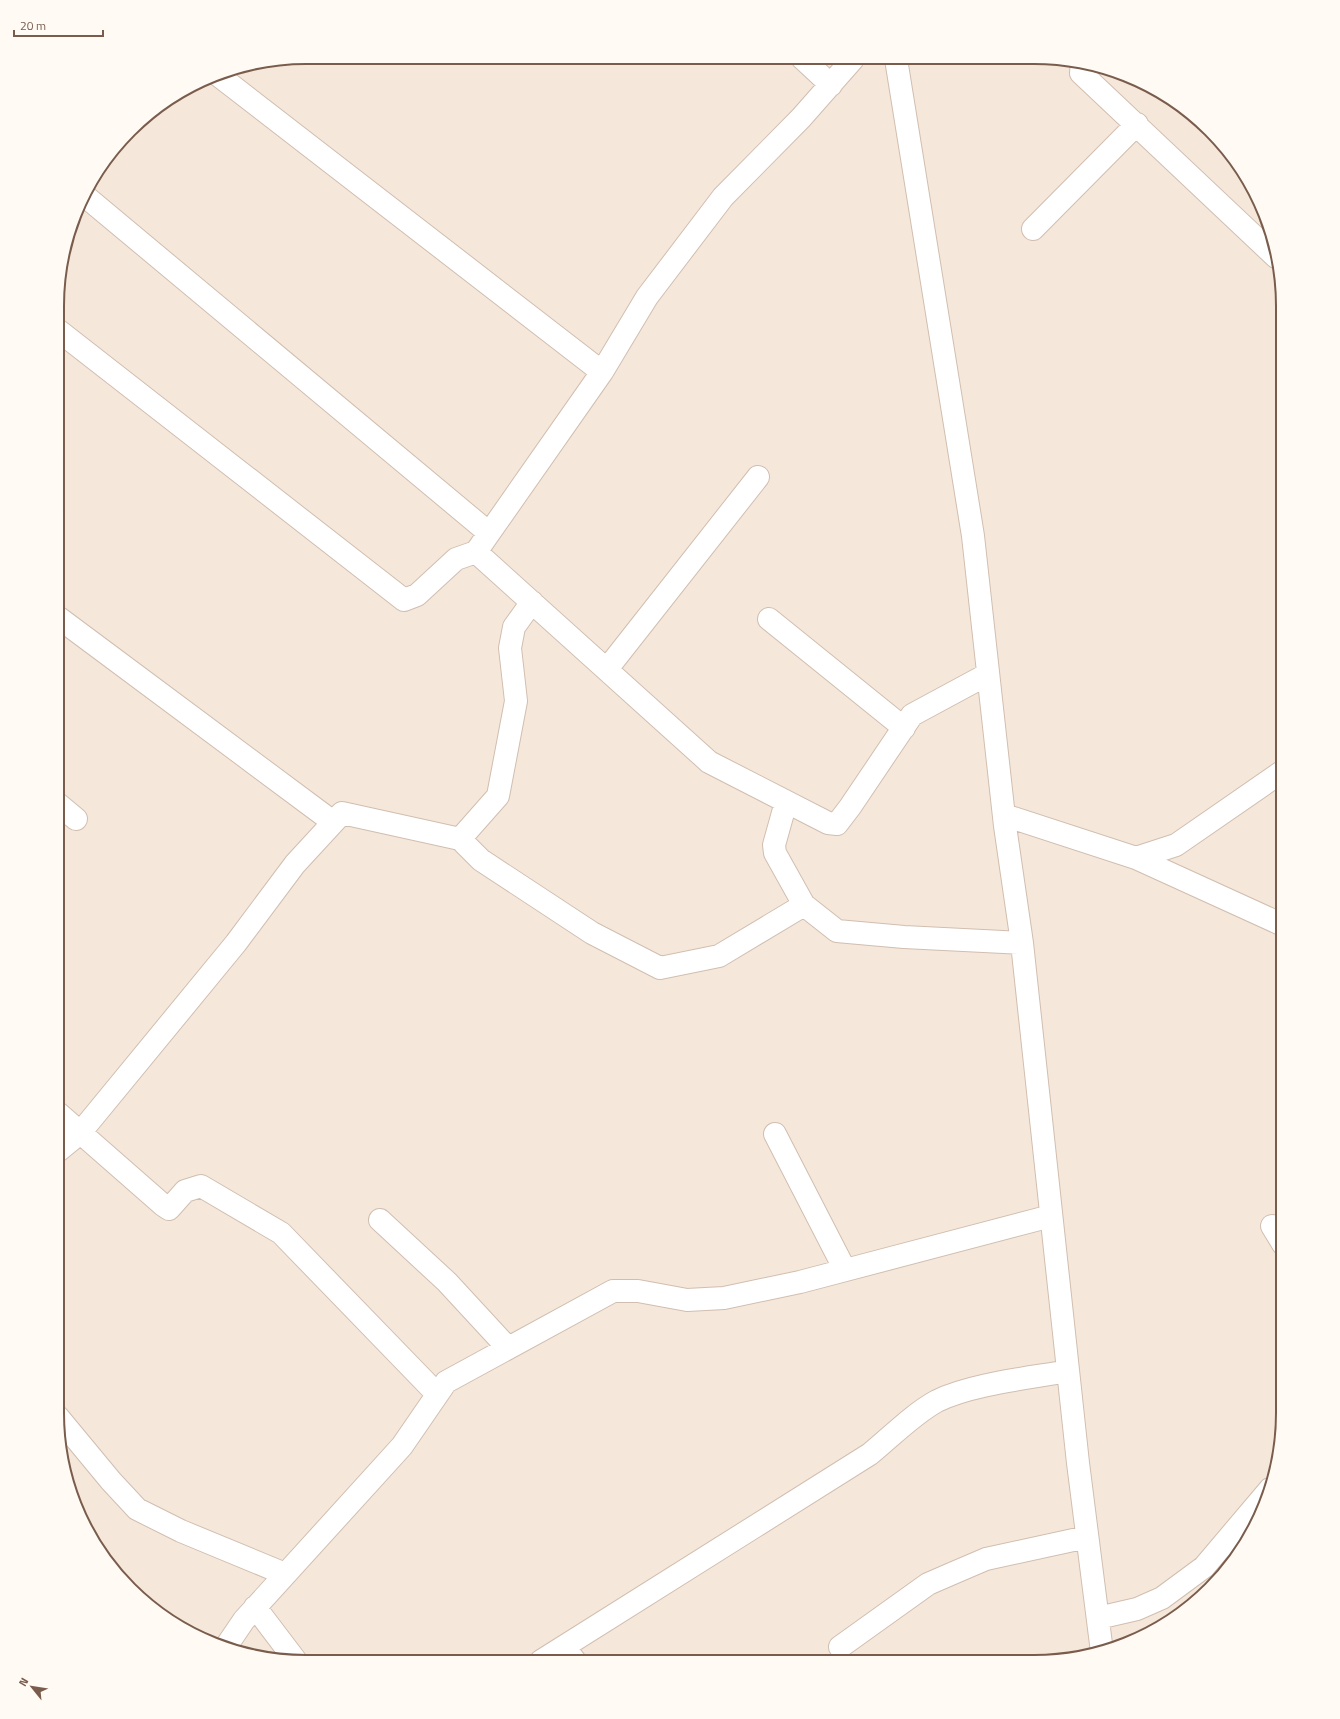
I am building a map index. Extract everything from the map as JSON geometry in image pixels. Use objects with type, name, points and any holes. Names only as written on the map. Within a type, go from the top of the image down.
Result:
[{"type":"street","points":[[808,64],[831,85]]},
{"type":"street","points":[[64,335],[404,600],[417,595],[456,559],[476,552],[602,372],[647,297],[723,196],[802,118],[849,64]]},
{"type":"street","points":[[897,64],[972,536],[1004,815],[1022,943],[1068,1370],[1101,1645]]},
{"type":"street","points":[[1081,69],[1081,73],[1137,124],[1269,251]]},
{"type":"street","points":[[223,79],[602,372]]},
{"type":"street","points":[[1033,229],[1137,124]]},
{"type":"street","points":[[89,199],[489,534]]},
{"type":"street","points":[[607,669],[758,476]]},
{"type":"street","points":[[476,552],[709,762],[828,823],[837,824],[912,715],[988,674]]},
{"type":"street","points":[[460,839],[498,796],[516,701],[510,648],[514,626],[532,602]]},
{"type":"street","points":[[770,618],[904,728]]},
{"type":"street","points":[[64,622],[333,822]]},
{"type":"street","points":[[1136,858],[1176,845],[1276,776]]},
{"type":"street","points":[[786,802],[774,845],[775,853],[804,905],[837,931],[1022,943]]},
{"type":"street","points":[[64,809],[76,820]]},
{"type":"street","points":[[64,1146],[80,1133],[236,943],[295,864],[342,813],[460,839],[481,860],[579,925],[660,968],[719,956],[804,905]]},
{"type":"street","points":[[1004,815],[1136,858],[1276,922]]},
{"type":"street","points":[[64,1118],[162,1206],[169,1209],[185,1191],[201,1186],[281,1233],[437,1394]]},
{"type":"street","points":[[775,1134],[845,1270]]},
{"type":"street","points":[[229,1642],[255,1607],[402,1446],[446,1382],[613,1291],[638,1291],[687,1300],[724,1298],[800,1282],[1051,1216]]},
{"type":"street","points":[[380,1220],[447,1282],[508,1348]]},
{"type":"street","points":[[570,1654],[870,1454],[937,1401],[968,1390],[1068,1370]]},
{"type":"street","points":[[65,1426],[111,1481],[137,1508],[181,1531],[285,1574]]},
{"type":"street","points":[[1098,1618],[1136,1610],[1162,1598],[1204,1567],[1258,1504]]},
{"type":"street","points":[[840,1647],[928,1584],[986,1559],[1087,1537]]},
{"type":"street","points":[[255,1607],[291,1654]]},
{"type":"shaded area","points":[[1034,64],[1065,66],[1096,72],[1112,77],[1155,96],[1181,114],[1205,135],[1226,159],[1244,185],[1258,214],[1268,244],[1274,275],[1276,306],[1276,1413],[1274,1444],[1268,1475],[1258,1505],[1244,1534],[1226,1560],[1205,1584],[1181,1605],[1155,1623],[1126,1637],[1096,1647],[1065,1653],[1034,1655],[306,1655],[275,1653],[244,1647],[228,1642],[185,1623],[159,1605],[135,1584],[114,1560],[96,1534],[82,1505],[72,1475],[66,1444],[64,1413],[64,306],[66,275],[72,244],[82,214],[89,199],[96,185],[114,159],[135,135],[159,114],[185,96],[214,82],[244,72],[275,66]]}]
